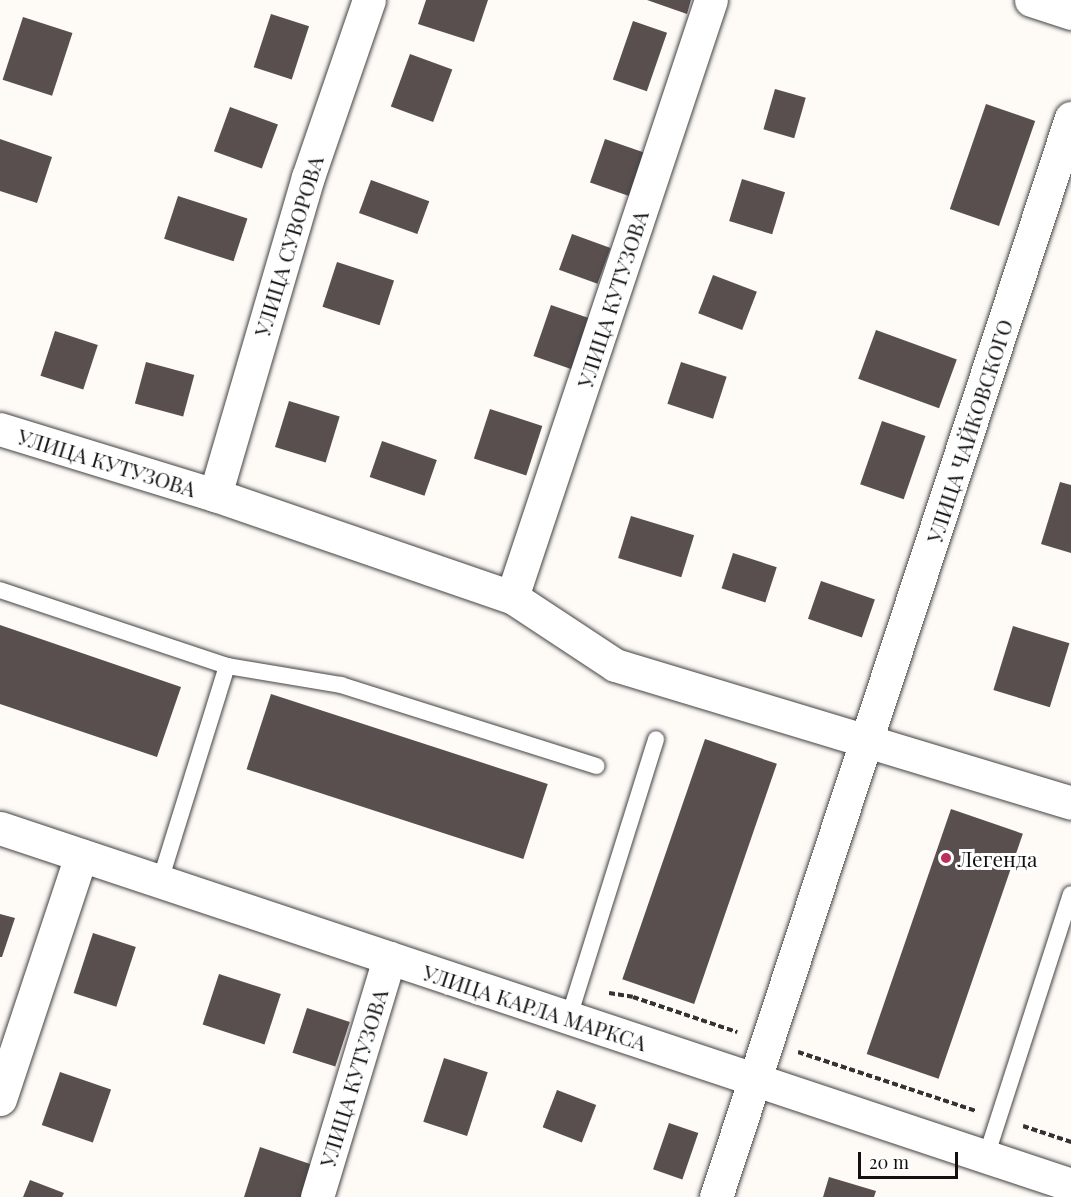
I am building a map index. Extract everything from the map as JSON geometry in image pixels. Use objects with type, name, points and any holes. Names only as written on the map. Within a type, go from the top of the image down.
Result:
[{"type":"street","name":"УЛИЦА СУВОРОВА","points":[[215,495],[308,177],[369,0]]},
{"type":"street","name":"УЛИЦА КУТУЗОВА","points":[[512,597],[711,0]]},
{"type":"street","points":[[1031,0],[1071,13]]},
{"type":"street","name":"УЛИЦА ЧАЙКОВСКОГО","points":[[753,1079],[866,744],[1071,118]]},
{"type":"street","name":"УЛИЦА КУТУЗОВА","points":[[0,429],[215,495],[512,597],[615,665],[866,744],[1071,803]]},
{"type":"street","name":"УЛИЦА КАРЛА МАРКСА","points":[[0,828],[1071,1185]]},
{"type":"street","points":[[0,1099],[81,855]]},
{"type":"street","name":"УЛИЦА КУТУЗОВА","points":[[317,1197],[389,958]]},
{"type":"street","points":[[716,1197],[753,1079]]},
{"type":"lane","points":[[0,590],[227,666],[341,686],[596,766]]},
{"type":"lane","points":[[160,881],[227,666]]},
{"type":"lane","points":[[569,1017],[656,739]]},
{"type":"lane","points":[[986,1157],[1071,894]]},
{"type":"building","points":[[426,0],[488,0],[474,42],[418,24]]},
{"type":"building","points":[[647,0],[691,0],[687,14]]},
{"type":"building","points":[[271,14],[309,26],[292,80],[254,67]]},
{"type":"building","points":[[23,17],[72,33],[52,96],[3,80]]},
{"type":"building","points":[[633,21],[667,33],[647,91],[613,80]]},
{"type":"building","points":[[410,54],[452,69],[433,122],[391,107]]},
{"type":"building","points":[[775,89],[806,98],[794,138],[763,129]]},
{"type":"building","points":[[986,104],[1035,121],[999,226],[950,209]]},
{"type":"building","points":[[230,107],[278,124],[262,169],[214,151]]},
{"type":"building","points":[[0,139],[52,157],[37,203],[0,191]]},
{"type":"building","points":[[605,139],[645,153],[630,196],[590,182]]},
{"type":"building","points":[[742,179],[785,192],[772,234],[729,221]]},
{"type":"building","points":[[371,180],[429,201],[417,234],[359,213]]},
{"type":"building","points":[[178,196],[247,219],[234,261],[164,239]]},
{"type":"building","points":[[572,234],[611,248],[598,284],[559,270]]},
{"type":"building","points":[[337,262],[394,281],[380,325],[322,307]]},
{"type":"building","points":[[713,275],[757,292],[742,330],[698,313]]},
{"type":"building","points":[[551,305],[591,319],[573,370],[533,356]]},
{"type":"building","points":[[876,330],[957,359],[939,408],[858,379]]},
{"type":"building","points":[[55,331],[98,345],[83,390],[40,376]]},
{"type":"building","points":[[146,362],[194,375],[183,416],[135,404]]},
{"type":"building","points":[[681,362],[727,377],[713,419],[667,404]]},
{"type":"building","points":[[289,401],[340,416],[326,462],[275,447]]},
{"type":"building","points":[[490,409],[542,426],[526,475],[474,458]]},
{"type":"building","points":[[882,421],[925,436],[904,499],[860,484]]},
{"type":"building","points":[[382,441],[437,460],[424,496],[370,477]]},
{"type":"building","points":[[1060,482],[1071,485],[1071,553],[1041,544]]},
{"type":"building","points":[[631,516],[694,535],[681,577],[618,558]]},
{"type":"building","points":[[733,553],[777,567],[765,602],[722,588]]},
{"type":"building","points":[[821,581],[875,600],[862,637],[808,619]]},
{"type":"building","points":[[0,625],[181,687],[157,757],[0,704]]},
{"type":"building","points":[[1013,626],[1069,643],[1050,707],[993,690]]},
{"type":"building","points":[[271,694],[548,784],[523,859],[247,769]]},
{"type":"building","points":[[705,739],[777,764],[694,1004],[622,979]]},
{"type":"building","points":[[951,809],[1023,834],[939,1079],[867,1054]]},
{"type":"building","points":[[0,914],[15,918],[2,957],[0,957]]},
{"type":"building","points":[[93,933],[136,947],[116,1007],[74,993]]},
{"type":"building","points":[[219,974],[281,994],[264,1044],[203,1024]]},
{"type":"building","points":[[307,1008],[350,1022],[335,1067],[292,1053]]},
{"type":"building","points":[[444,1058],[488,1072],[467,1136],[423,1122]]},
{"type":"building","points":[[60,1072],[111,1090],[93,1143],[42,1125]]},
{"type":"building","points":[[557,1090],[596,1105],[582,1142],[543,1127]]},
{"type":"building","points":[[669,1123],[698,1133],[682,1179],[653,1169]]},
{"type":"building","points":[[260,1147],[313,1165],[302,1197],[244,1197]]},
{"type":"building","points":[[829,1177],[876,1191],[874,1197],[823,1197]]},
{"type":"building","points":[[30,1180],[64,1193],[62,1197],[23,1197]]},
{"type":"place","name":"Легенда","points":[[946,858]]}]
